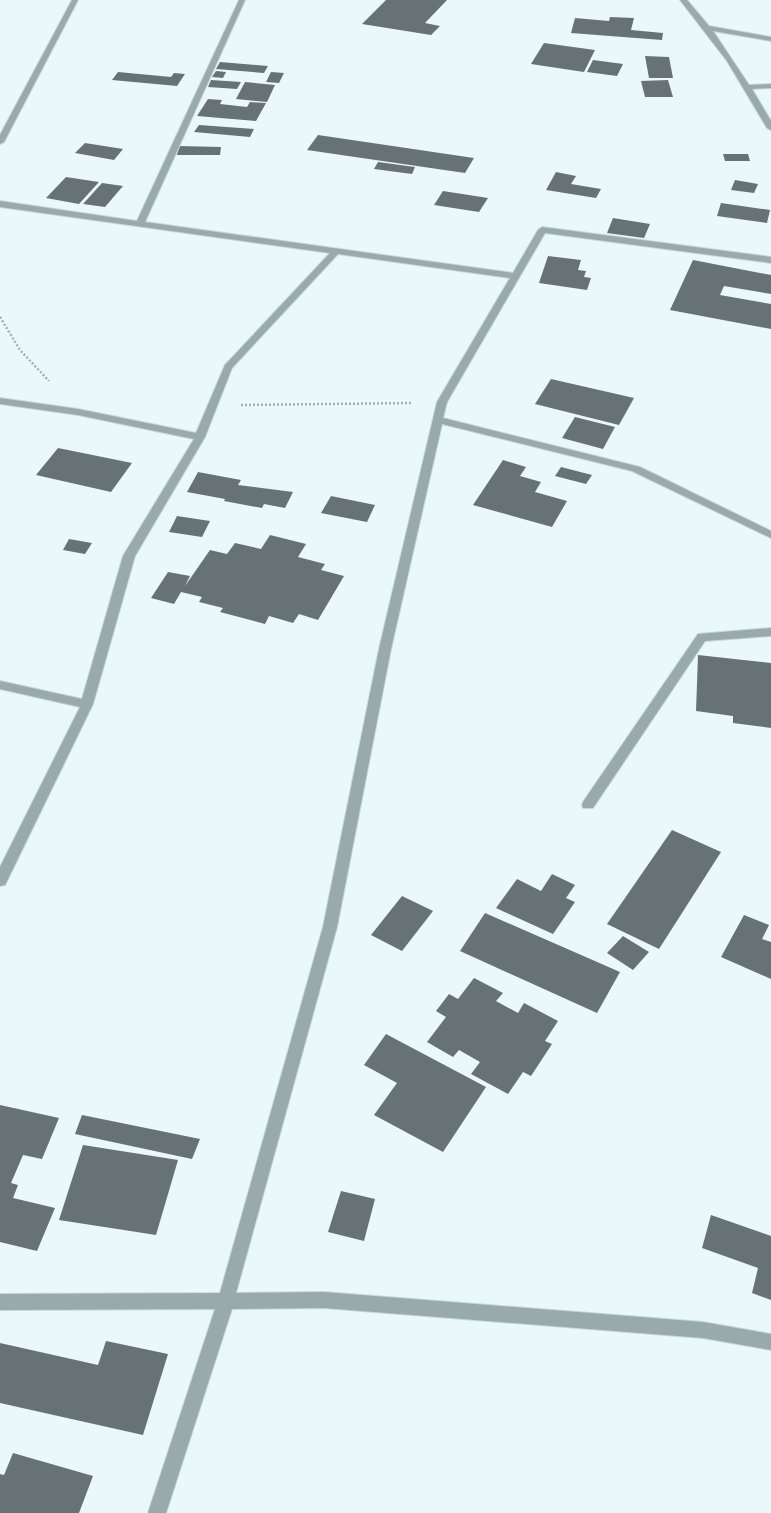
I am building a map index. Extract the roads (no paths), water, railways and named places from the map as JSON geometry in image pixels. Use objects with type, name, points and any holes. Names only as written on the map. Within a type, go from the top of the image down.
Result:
[{"type":"street","points":[[0,142],[75,0]]},
{"type":"street","points":[[140,224],[242,0]]},
{"type":"street","points":[[682,0],[707,28],[748,87],[771,128]]},
{"type":"street","points":[[707,28],[771,39]]},
{"type":"street","points":[[748,87],[771,86]]},
{"type":"street","points":[[0,204],[515,276]]},
{"type":"street","points":[[157,1513],[226,1300],[330,927],[385,649],[442,402],[542,230],[771,260]]},
{"type":"street","points":[[0,880],[87,704],[129,556],[200,437],[228,367],[336,251]]},
{"type":"street","points":[[0,402],[78,412],[200,437]]},
{"type":"street","points":[[438,420],[636,469],[771,534]]},
{"type":"street","points":[[588,805],[702,637],[771,632]]},
{"type":"street","points":[[0,685],[87,704]]},
{"type":"street","points":[[0,1302],[324,1300],[703,1330],[771,1342]]}]
